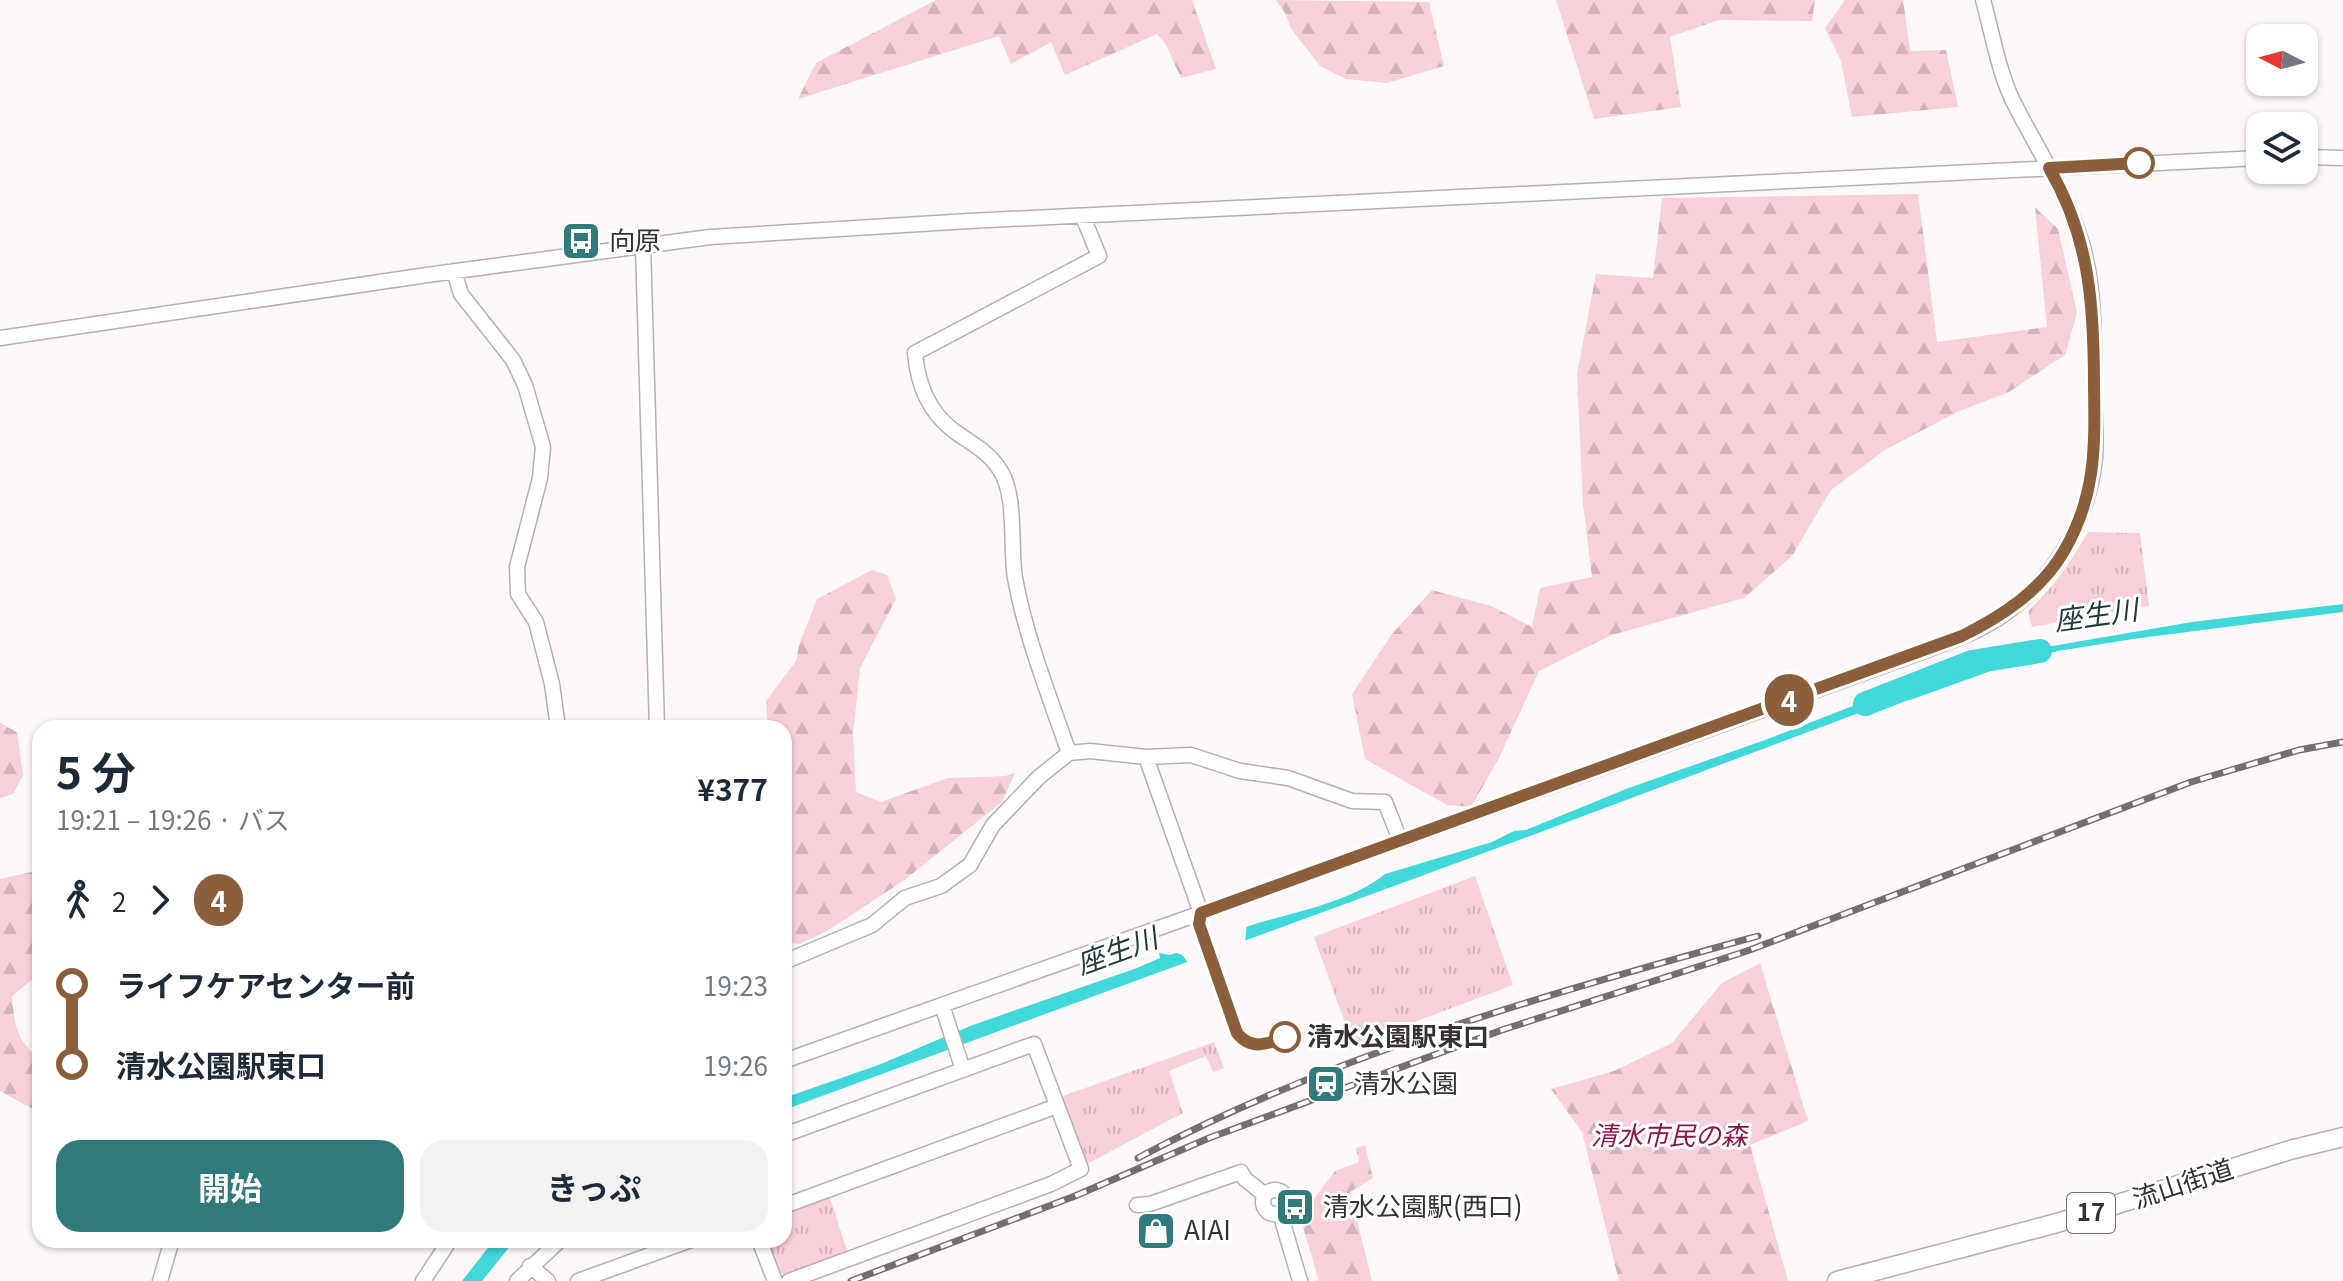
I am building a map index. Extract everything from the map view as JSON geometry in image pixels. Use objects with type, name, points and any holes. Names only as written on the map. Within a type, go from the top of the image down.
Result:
[{"type":"main road","name":"流山街道","points":[[1837,1281],[2057,1223],[2279,1153],[2343,1137]]},
{"type":"street","points":[[792,1058],[1962,636],[1996,620],[2021,601],[2044,579],[2062,554],[2087,499],[2095,458],[2094,331],[2088,272],[2072,217],[2010,96],[1983,0]]},
{"type":"street","points":[[2318,157],[2343,158]]},
{"type":"street","points":[[0,338],[643,245],[788,231],[2246,159]]},
{"type":"street","points":[[1069,753],[1029,638],[1014,575],[1010,503],[1002,472],[980,447],[955,432],[932,412],[918,378],[915,353],[1099,256],[1083,217]]},
{"type":"street","points":[[643,245],[657,720]]},
{"type":"street","points":[[454,271],[461,294],[513,360],[525,385],[543,447],[540,478],[517,567],[518,594],[536,622],[552,684],[557,720]]},
{"type":"street","points":[[792,959],[872,925],[905,898],[941,886],[970,865],[993,825],[1039,777],[1069,753],[1090,751],[1146,757],[1191,755],[1240,771],[1288,778],[1352,801],[1385,802],[1400,840]]},
{"type":"street","points":[[1146,757],[1201,913]]},
{"type":"street","points":[[942,1005],[961,1065]]},
{"type":"street","points":[[789,1281],[1051,1184],[1081,1169],[1034,1044],[961,1065],[792,1132]]},
{"type":"street","points":[[792,1203],[1057,1106]]},
{"type":"street","points":[[1137,1205],[1150,1204],[1241,1172],[1265,1195],[1271,1190],[1283,1193],[1287,1204],[1280,1213],[1300,1281]]},
{"type":"street","points":[[160,1281],[170,1248]]},
{"type":"street","points":[[423,1281],[445,1248]]},
{"type":"street","points":[[517,1281],[551,1248]]},
{"type":"street","points":[[578,1281],[669,1248]]},
{"type":"street","points":[[762,1248],[775,1281]]},
{"type":"street","points":[[530,1266],[548,1281]]},
{"type":"green space","points":[[936,0],[1192,0],[1216,69],[1181,78],[1166,45],[1157,34],[1065,75],[1051,42],[1011,64],[999,36],[798,99],[816,63]]},
{"type":"green space","points":[[1276,0],[1429,2],[1444,66],[1387,83],[1346,79],[1320,66],[1292,30]]},
{"type":"green space","points":[[1556,0],[1815,0],[1812,21],[1719,20],[1670,37],[1681,107],[1594,119]]},
{"type":"green space","points":[[1845,0],[1903,0],[1910,51],[1946,50],[1958,107],[1852,117],[1841,61],[1825,28]]},
{"type":"green space","points":[[1918,194],[1937,342],[2047,327],[2035,207],[2058,229],[2077,313],[2065,355],[2009,392],[1957,412],[1885,450],[1831,490],[1792,556],[1744,598],[1612,635],[1539,671],[1498,760],[1471,807],[1447,805],[1365,759],[1352,694],[1392,634],[1432,590],[1491,606],[1532,627],[1540,588],[1592,577],[1583,504],[1577,374],[1596,274],[1653,278],[1662,198]]},
{"type":"green space","points":[[2088,532],[2140,533],[2149,606],[2032,627],[2028,611],[2061,574]]},
{"type":"green space","points":[[872,570],[887,575],[896,599],[860,668],[853,735],[856,792],[881,802],[948,778],[1015,773],[1002,802],[903,881],[827,931],[799,944],[792,943],[792,720],[767,720],[766,701],[796,661],[817,599]]},
{"type":"green space","points":[[0,723],[17,732],[23,775],[13,794],[0,798]]},
{"type":"green space","points":[[32,872],[32,980],[12,996],[18,1032],[32,1051],[32,1109],[0,1091],[0,879]]},
{"type":"green space","points":[[1475,876],[1513,985],[1353,1045],[1314,937]]},
{"type":"green space","name":"清水市民の森","points":[[1760,963],[1808,1121],[1750,1145],[1788,1281],[1619,1281],[1582,1132],[1551,1089],[1614,1071],[1672,1043],[1722,983]]},
{"type":"green space","points":[[1214,1042],[1224,1068],[1213,1072],[1206,1056],[1169,1071],[1183,1113],[1085,1165],[1060,1097]]},
{"type":"green space","points":[[1365,1145],[1373,1178],[1350,1192],[1372,1281],[1319,1281],[1300,1217],[1335,1171],[1359,1162],[1356,1148]]},
{"type":"green space","points":[[829,1194],[848,1254],[787,1276],[778,1271],[770,1248],[792,1248],[792,1208]]},
{"type":"water","points":[[2343,604],[2343,612],[2058,651],[1913,699],[1872,708],[792,1107],[792,1095],[881,1064],[970,1026],[1137,968],[1160,958],[1159,953],[1170,955],[1252,925],[1339,899],[1385,874],[1492,842],[1514,831],[1526,830],[1626,789],[1871,699],[2024,651],[2192,622]]},
{"type":"water","points":[[488,1248],[509,1248],[482,1281],[462,1281]]},
{"type":"pier","points":[[1247,923],[1245,944],[1190,965],[1182,955],[1172,951]]},
{"type":"waterway","name":"座生川","points":[[1865,704],[1972,662],[2040,651]]},
{"type":"railway","points":[[851,1281],[1075,1196],[1209,1138],[1502,1030],[1747,951],[2191,782],[2299,750],[2343,742]]},
{"type":"railway","points":[[1138,1158],[1287,1088],[1441,1030],[1758,936]]},
{"type":"bus line","name":"4","points":[[1285,1037],[1260,1046],[1243,1040],[1237,1033],[1199,924],[1201,913],[1962,636],[1996,620],[2044,579],[2077,526],[2087,499],[2095,458],[2094,331],[2088,272],[2062,190],[2049,168],[2139,163]]},
{"type":"place","name":"向原","points":[[581,241]]},
{"type":"place","name":"清水公園駅東口","points":[[1285,1037]]},
{"type":"place","name":"清水公園","points":[[1326,1084]]},
{"type":"place","name":"清水公園駅(西口)","points":[[1295,1207]]},
{"type":"place","name":"AIAI","points":[[1156,1231]]}]
